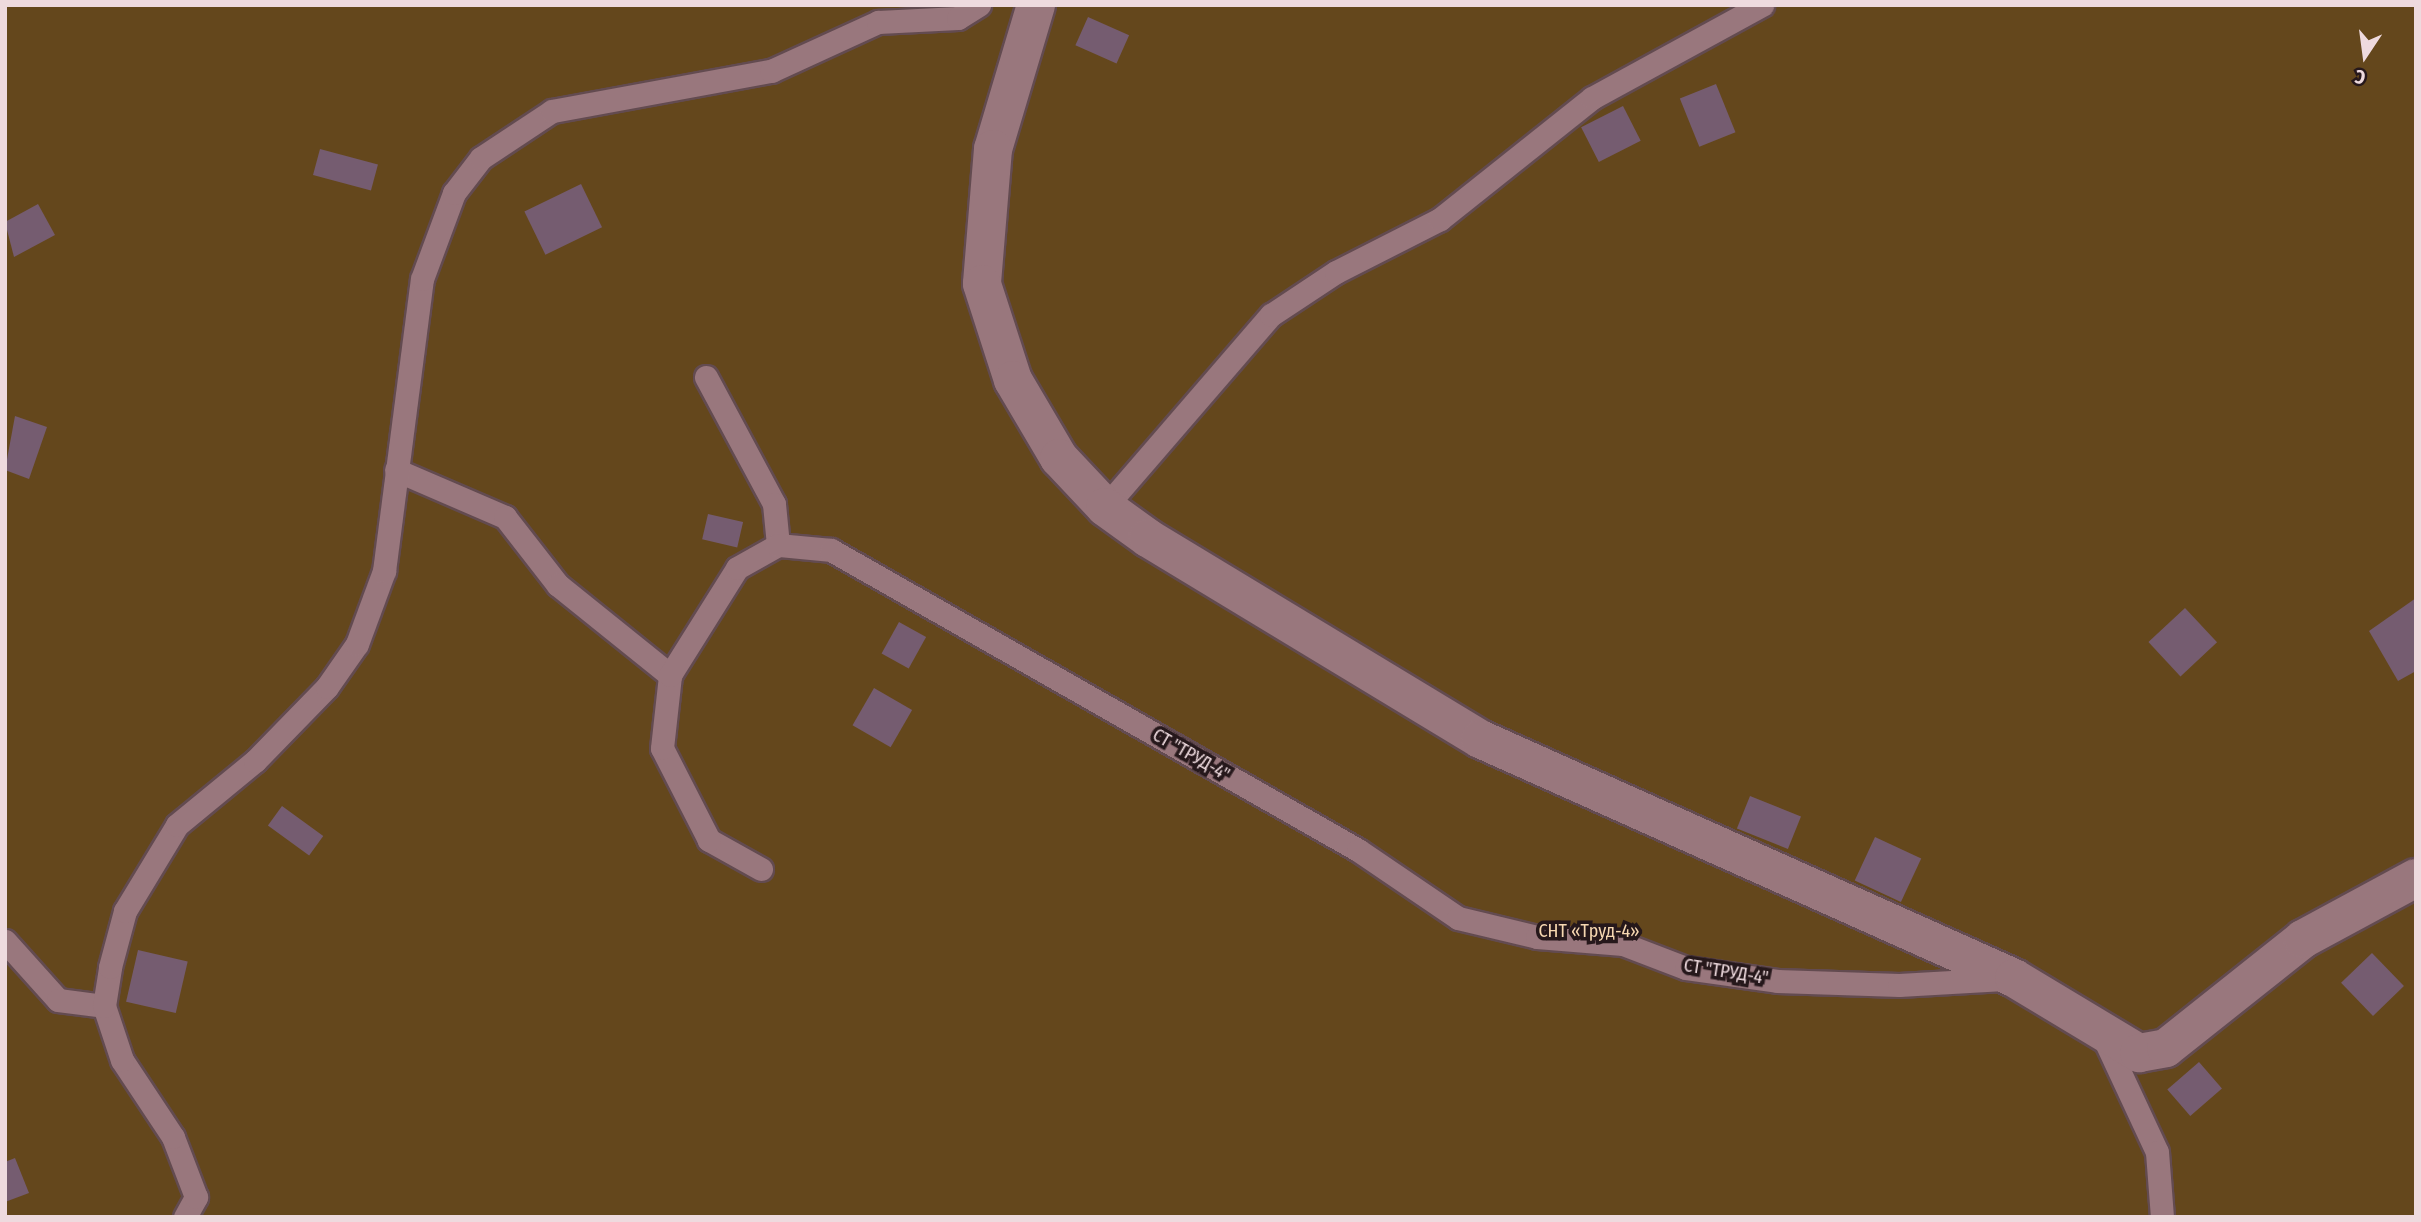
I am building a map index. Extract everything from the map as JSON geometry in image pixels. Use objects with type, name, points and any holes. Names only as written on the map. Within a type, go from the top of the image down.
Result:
[{"type":"street","points":[[1036,5],[993,149],[982,284],[1013,380],[1059,458],[1105,507],[1480,739],[2014,978],[2139,1053],[2166,1048],[2303,939],[2416,878]]},
{"type":"lane","points":[[186,1217],[196,1197],[183,1161],[122,1060],[104,1006],[125,911],[177,825],[255,761],[327,687],[357,644],[384,571],[422,279],[454,193],[481,158],[552,111],[771,71],[878,22],[958,18],[979,5]]},
{"type":"lane","points":[[1105,507],[1271,315],[1336,272],[1440,219],[1592,98],[1762,5]]},
{"type":"lane","points":[[706,377],[774,504],[778,545],[737,568],[670,675],[662,748],[709,840],[761,869]]},
{"type":"lane","points":[[396,470],[505,517],[558,585],[670,675]]},
{"type":"lane","name":"СТ \"ТРУД-4\"","points":[[778,545],[831,550],[1358,850],[1458,918],[1538,937],[1623,944],[1686,968],[1777,981],[1899,985],[2014,978]]},
{"type":"lane","points":[[5,941],[58,1000],[104,1006]]},
{"type":"lane","points":[[2099,1028],[2157,1152],[2162,1217]]},
{"type":"green space","name":"СНТ «Труд-4»","points":[[5,5],[2416,5],[2416,1217],[5,1217]]},
{"type":"building","points":[[1088,17],[1129,35],[1117,64],[1075,45]]},
{"type":"building","points":[[1716,84],[1735,132],[1699,147],[1680,99]]},
{"type":"building","points":[[1623,106],[1641,141],[1599,162],[1581,127]]},
{"type":"building","points":[[320,149],[378,165],[371,191],[313,175]]},
{"type":"building","points":[[581,184],[602,227],[545,255],[524,212]]},
{"type":"building","points":[[38,204],[55,235],[14,257],[5,222]]},
{"type":"building","points":[[15,416],[47,427],[29,479],[5,470]]},
{"type":"building","points":[[708,514],[743,522],[737,547],[702,539]]},
{"type":"building","points":[[2416,598],[2416,671],[2398,681],[2369,631]]},
{"type":"building","points":[[2185,608],[2217,642],[2180,676],[2148,642]]},
{"type":"building","points":[[899,622],[926,637],[909,669],[882,653]]},
{"type":"building","points":[[874,688],[912,710],[891,747],[852,725]]},
{"type":"building","points":[[1750,796],[1801,817],[1788,849],[1737,828]]},
{"type":"building","points":[[282,806],[323,836],[309,855],[268,825]]},
{"type":"building","points":[[1875,837],[1921,859],[1901,902],[1855,881]]},
{"type":"building","points":[[138,950],[188,961],[176,1013],[126,1002]]},
{"type":"building","points":[[2372,953],[2404,986],[2373,1016],[2341,983]]},
{"type":"building","points":[[2199,1062],[2222,1088],[2190,1116],[2167,1090]]},
{"type":"building","points":[[15,1158],[29,1193],[5,1202],[5,1162]]}]
